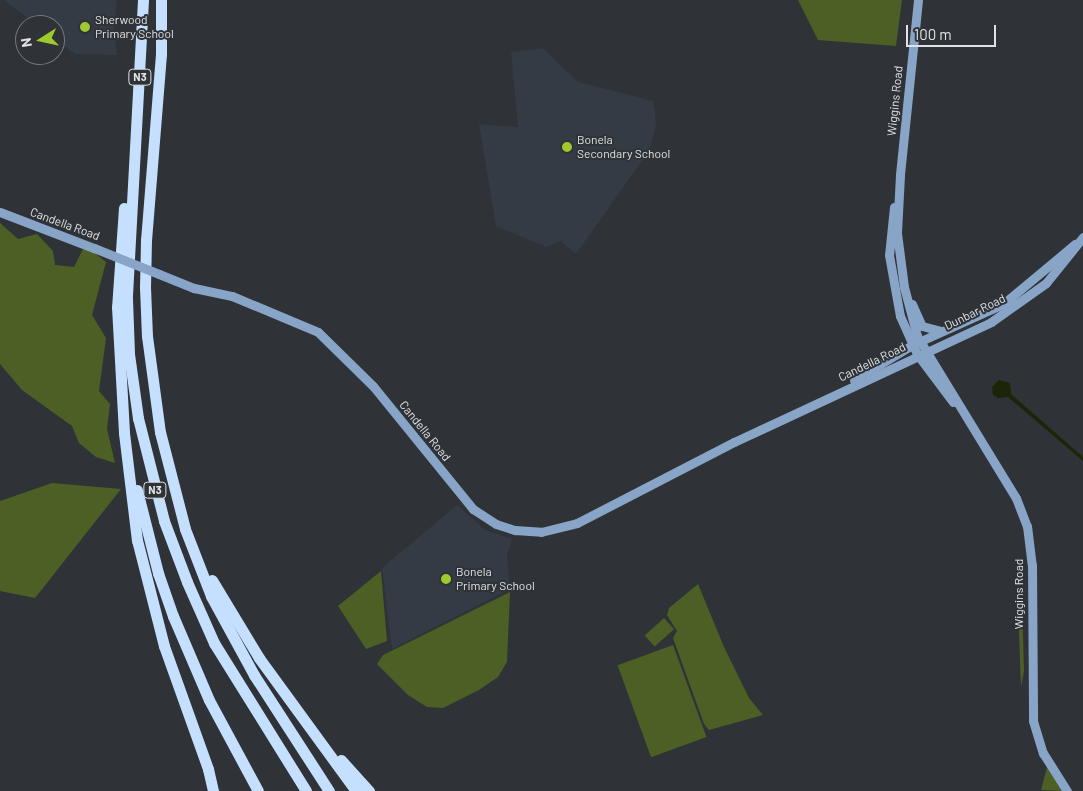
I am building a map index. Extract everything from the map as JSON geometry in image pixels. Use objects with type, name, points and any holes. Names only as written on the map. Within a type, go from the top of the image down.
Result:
[{"type":"highway","name":"N3","points":[[143,0],[128,238],[127,308],[129,354],[148,463],[183,573],[214,643],[306,791]]},
{"type":"highway","name":"N3","points":[[161,0],[161,54],[145,287],[153,389],[168,469],[184,529],[226,627],[329,791]]},
{"type":"highway","points":[[134,155],[120,226],[118,266],[121,403],[137,540],[164,646],[208,770],[213,791]]},
{"type":"highway","points":[[121,403],[137,491],[158,573],[209,700],[258,791]]},
{"type":"highway","points":[[168,469],[215,586],[258,658],[356,791]]},
{"type":"highway","points":[[301,716],[370,791]]},
{"type":"street","name":"Wiggins Road","points":[[918,0],[900,175],[889,255],[896,305],[921,352],[948,384],[958,408],[1016,498],[1027,526],[1032,565],[1033,721],[1043,753],[1067,791]]},
{"type":"street","name":"Wiggins Road","points":[[900,175],[897,233],[904,286],[916,343]]},
{"type":"street","name":"Candella Road","points":[[0,212],[194,288],[232,296],[318,332],[373,386],[473,509],[496,524],[515,530],[541,532],[577,523],[921,352]]},
{"type":"street","points":[[1052,270],[1081,239]]},
{"type":"street","name":"Dunbar Road","points":[[916,343],[1003,304],[1052,270]]},
{"type":"street","name":"Dunbar Road","points":[[921,352],[1001,316],[1036,292],[1052,270]]},
{"type":"street","points":[[904,286],[922,326],[932,330],[947,330]]},
{"type":"street","name":"Candella Road","points":[[830,396],[916,343]]},
{"type":"shaded area","name":"Sherwood Primary School","points":[[4,0],[117,0],[114,29],[117,55],[75,54],[65,46],[65,15],[24,15]]},
{"type":"shaded area","name":"Bonela Secondary School","points":[[543,48],[578,82],[653,101],[655,111],[656,125],[649,151],[576,254],[561,241],[546,247],[496,226],[479,124],[518,127],[511,52]]},
{"type":"shaded area","points":[[999,380],[1010,383],[1011,394],[1083,457],[1083,461],[1008,397],[998,398],[993,395],[992,387]]},
{"type":"shaded area","name":"Bonela Primary School","points":[[457,505],[485,530],[512,539],[507,556],[510,589],[392,649],[382,568]]},
{"type":"green space","points":[[798,0],[902,0],[896,46],[818,40]]},
{"type":"green space","points":[[0,223],[18,239],[37,234],[53,251],[55,265],[74,267],[85,245],[106,262],[92,315],[106,338],[99,391],[110,404],[107,429],[115,463],[96,457],[79,443],[72,426],[22,390],[0,364]]},
{"type":"green space","points":[[52,483],[121,489],[35,598],[0,591],[0,501]]},
{"type":"green space","points":[[381,571],[387,641],[366,649],[338,606]]},
{"type":"green space","points":[[698,584],[724,647],[749,698],[763,715],[709,730],[704,724],[673,638],[677,631],[667,615],[669,608]]},
{"type":"green space","points":[[510,592],[507,662],[498,677],[479,690],[443,708],[427,707],[408,695],[377,664],[383,655]]},
{"type":"green space","points":[[1022,601],[1024,671],[1021,687],[1018,604]]},
{"type":"green space","points":[[664,618],[674,629],[655,647],[645,635]]},
{"type":"green space","points":[[673,645],[707,737],[651,757],[618,665]]},
{"type":"green space","points":[[1047,767],[1062,791],[1041,790]]},
{"type":"place","name":"Sherwood Primary School","points":[[85,27]]},
{"type":"place","name":"Bonela Secondary School","points":[[567,147]]},
{"type":"place","name":"Bonela Primary School","points":[[446,579]]}]
